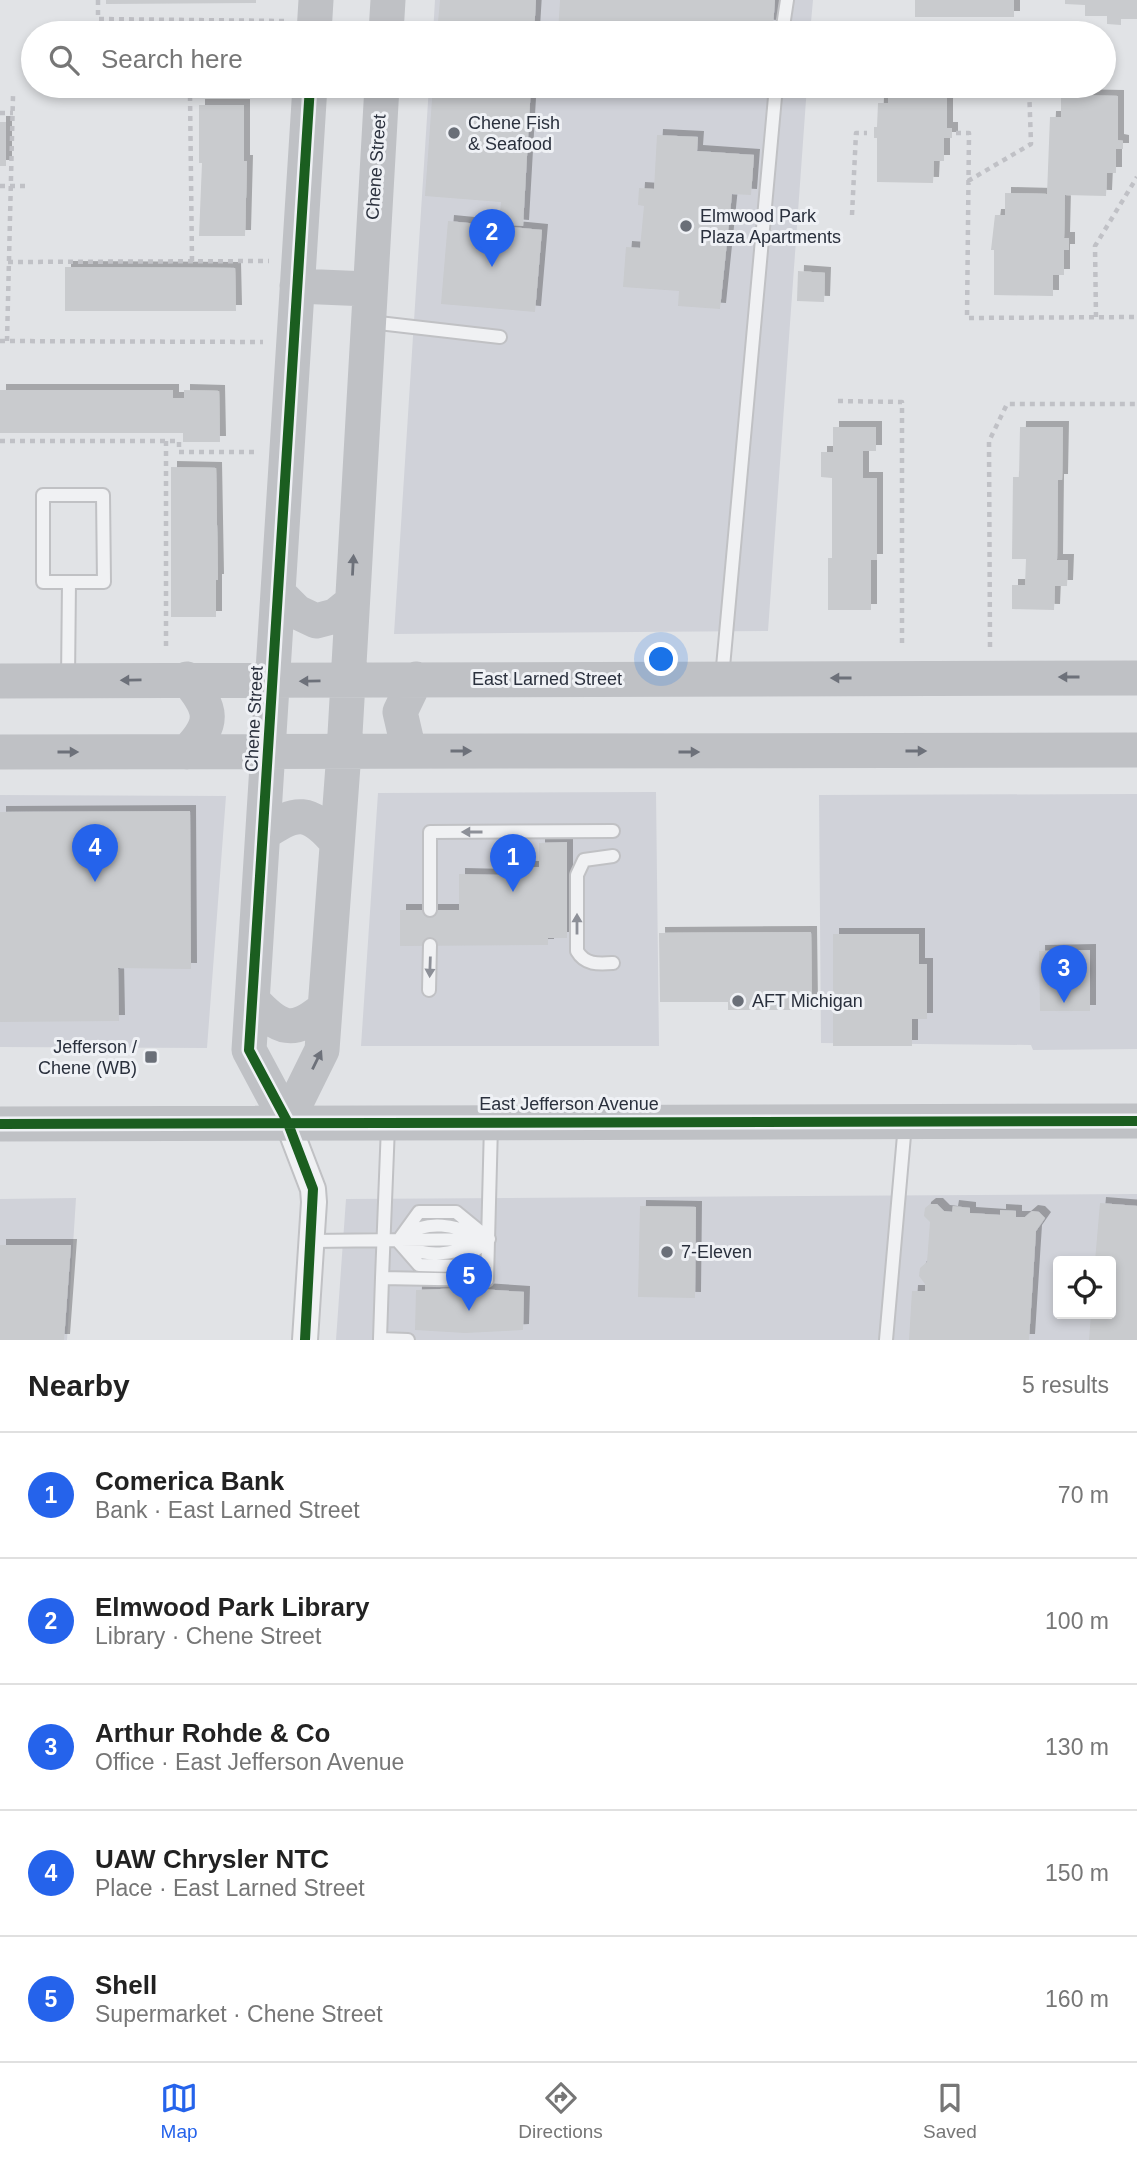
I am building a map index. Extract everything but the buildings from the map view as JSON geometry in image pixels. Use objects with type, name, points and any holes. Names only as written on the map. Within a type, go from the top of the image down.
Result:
[{"type":"street","points":[[304,21],[316,0]]},
{"type":"street","points":[[387,21],[388,0]]},
{"type":"street","name":"Chene Street","points":[[296,98],[297,286],[251,1057],[287,1121],[313,1189],[305,1340]]},
{"type":"street","name":"Chene Street","points":[[287,1121],[322,1050],[344,752],[367,305],[381,98]]},
{"type":"street","points":[[297,286],[367,305]]},
{"type":"street","points":[[280,595],[297,612],[316,621],[335,616],[351,603]]},
{"type":"street","name":"East Larned Street","points":[[0,681],[1137,678]]},
{"type":"street","points":[[409,751],[400,712],[415,679]]},
{"type":"street","points":[[187,680],[203,697],[209,716],[204,735],[187,752]]},
{"type":"street","points":[[0,752],[1137,750]]},
{"type":"street","points":[[264,833],[283,820],[303,815],[320,823],[336,841]]},
{"type":"street","points":[[253,1001],[270,1020],[288,1027],[307,1023],[325,1008]]},
{"type":"street","name":"East Jefferson Avenue","points":[[0,1124],[287,1121],[1137,1121]]},
{"type":"lane","points":[[784,21],[787,0]]},
{"type":"lane","points":[[722,679],[775,98]]},
{"type":"lane","points":[[367,305],[500,337]]},
{"type":"lane","points":[[43,495],[103,495],[104,582],[69,582],[43,582],[43,495]]},
{"type":"lane","points":[[68,681],[69,582]]},
{"type":"lane","points":[[430,910],[430,832],[613,831]]},
{"type":"lane","points":[[613,856],[590,857],[580,863],[577,887],[577,951],[583,959],[593,964],[613,963]]},
{"type":"lane","points":[[429,990],[430,945]]},
{"type":"lane","points":[[388,1121],[380,1339],[408,1340]]},
{"type":"lane","points":[[382,1278],[488,1280],[491,1122]]},
{"type":"lane","points":[[886,1340],[905,1122]]},
{"type":"lane","points":[[311,1241],[398,1241],[418,1226],[456,1226],[488,1238]]},
{"type":"lane","points":[[398,1241],[419,1265],[456,1265],[488,1238]]},
{"type":"path","points":[[98,0],[98,19],[148,21]]},
{"type":"path","points":[[7,341],[13,96]]},
{"type":"path","points":[[190,98],[192,261]]},
{"type":"path","points":[[967,182],[1031,144],[1029,98]]},
{"type":"path","points":[[0,113],[13,113]]},
{"type":"path","points":[[852,215],[856,132],[867,133]]},
{"type":"path","points":[[956,132],[969,134],[967,318],[1137,317]]},
{"type":"path","points":[[1096,317],[1095,246],[1137,177]]},
{"type":"path","points":[[0,186],[26,186]]},
{"type":"path","points":[[8,262],[270,261]]},
{"type":"path","points":[[0,341],[264,342]]},
{"type":"path","points":[[838,401],[902,402],[902,646]]},
{"type":"path","points":[[990,647],[989,441],[1001,413],[1007,404],[1137,404]]},
{"type":"path","points":[[0,441],[179,441],[179,452],[256,452]]},
{"type":"path","points":[[166,441],[166,650]]},
{"type":"shaded area","points":[[435,0],[813,0],[811,21],[434,21]]},
{"type":"shaded area","points":[[428,98],[806,98],[768,631],[394,634]]},
{"type":"shaded area","points":[[656,792],[659,1046],[361,1046],[378,793]]},
{"type":"shaded area","points":[[1137,794],[1137,1049],[1033,1050],[1031,1045],[821,1043],[819,795]]},
{"type":"shaded area","points":[[0,795],[226,796],[207,1048],[0,1047]]},
{"type":"shaded area","points":[[1137,1194],[1137,1340],[336,1340],[346,1199]]},
{"type":"shaded area","points":[[76,1198],[67,1340],[0,1340],[0,1199]]},
{"type":"cycle path","points":[[305,1340],[313,1189],[287,1121],[249,1050],[309,98]]},
{"type":"cycle path","points":[[0,1124],[1137,1121]]},
{"type":"place","name":"Chene Fish & Seafood","points":[[454,133]]},
{"type":"place","name":"Elmwood Park Plaza Apartments","points":[[686,226]]},
{"type":"place","name":"Elmwood Park Library","points":[[492,267]]},
{"type":"place","name":"UAW Chrysler NTC","points":[[95,882]]},
{"type":"place","name":"Comerica Bank","points":[[513,892]]},
{"type":"place","name":"AFT Michigan","points":[[738,1001]]},
{"type":"place","name":"Arthur Rohde & Co","points":[[1064,1003]]},
{"type":"place","name":"Jefferson / Chene (WB)","points":[[151,1057]]},
{"type":"place","name":"7-Eleven","points":[[667,1252]]},
{"type":"place","name":"Shell","points":[[469,1311]]}]
